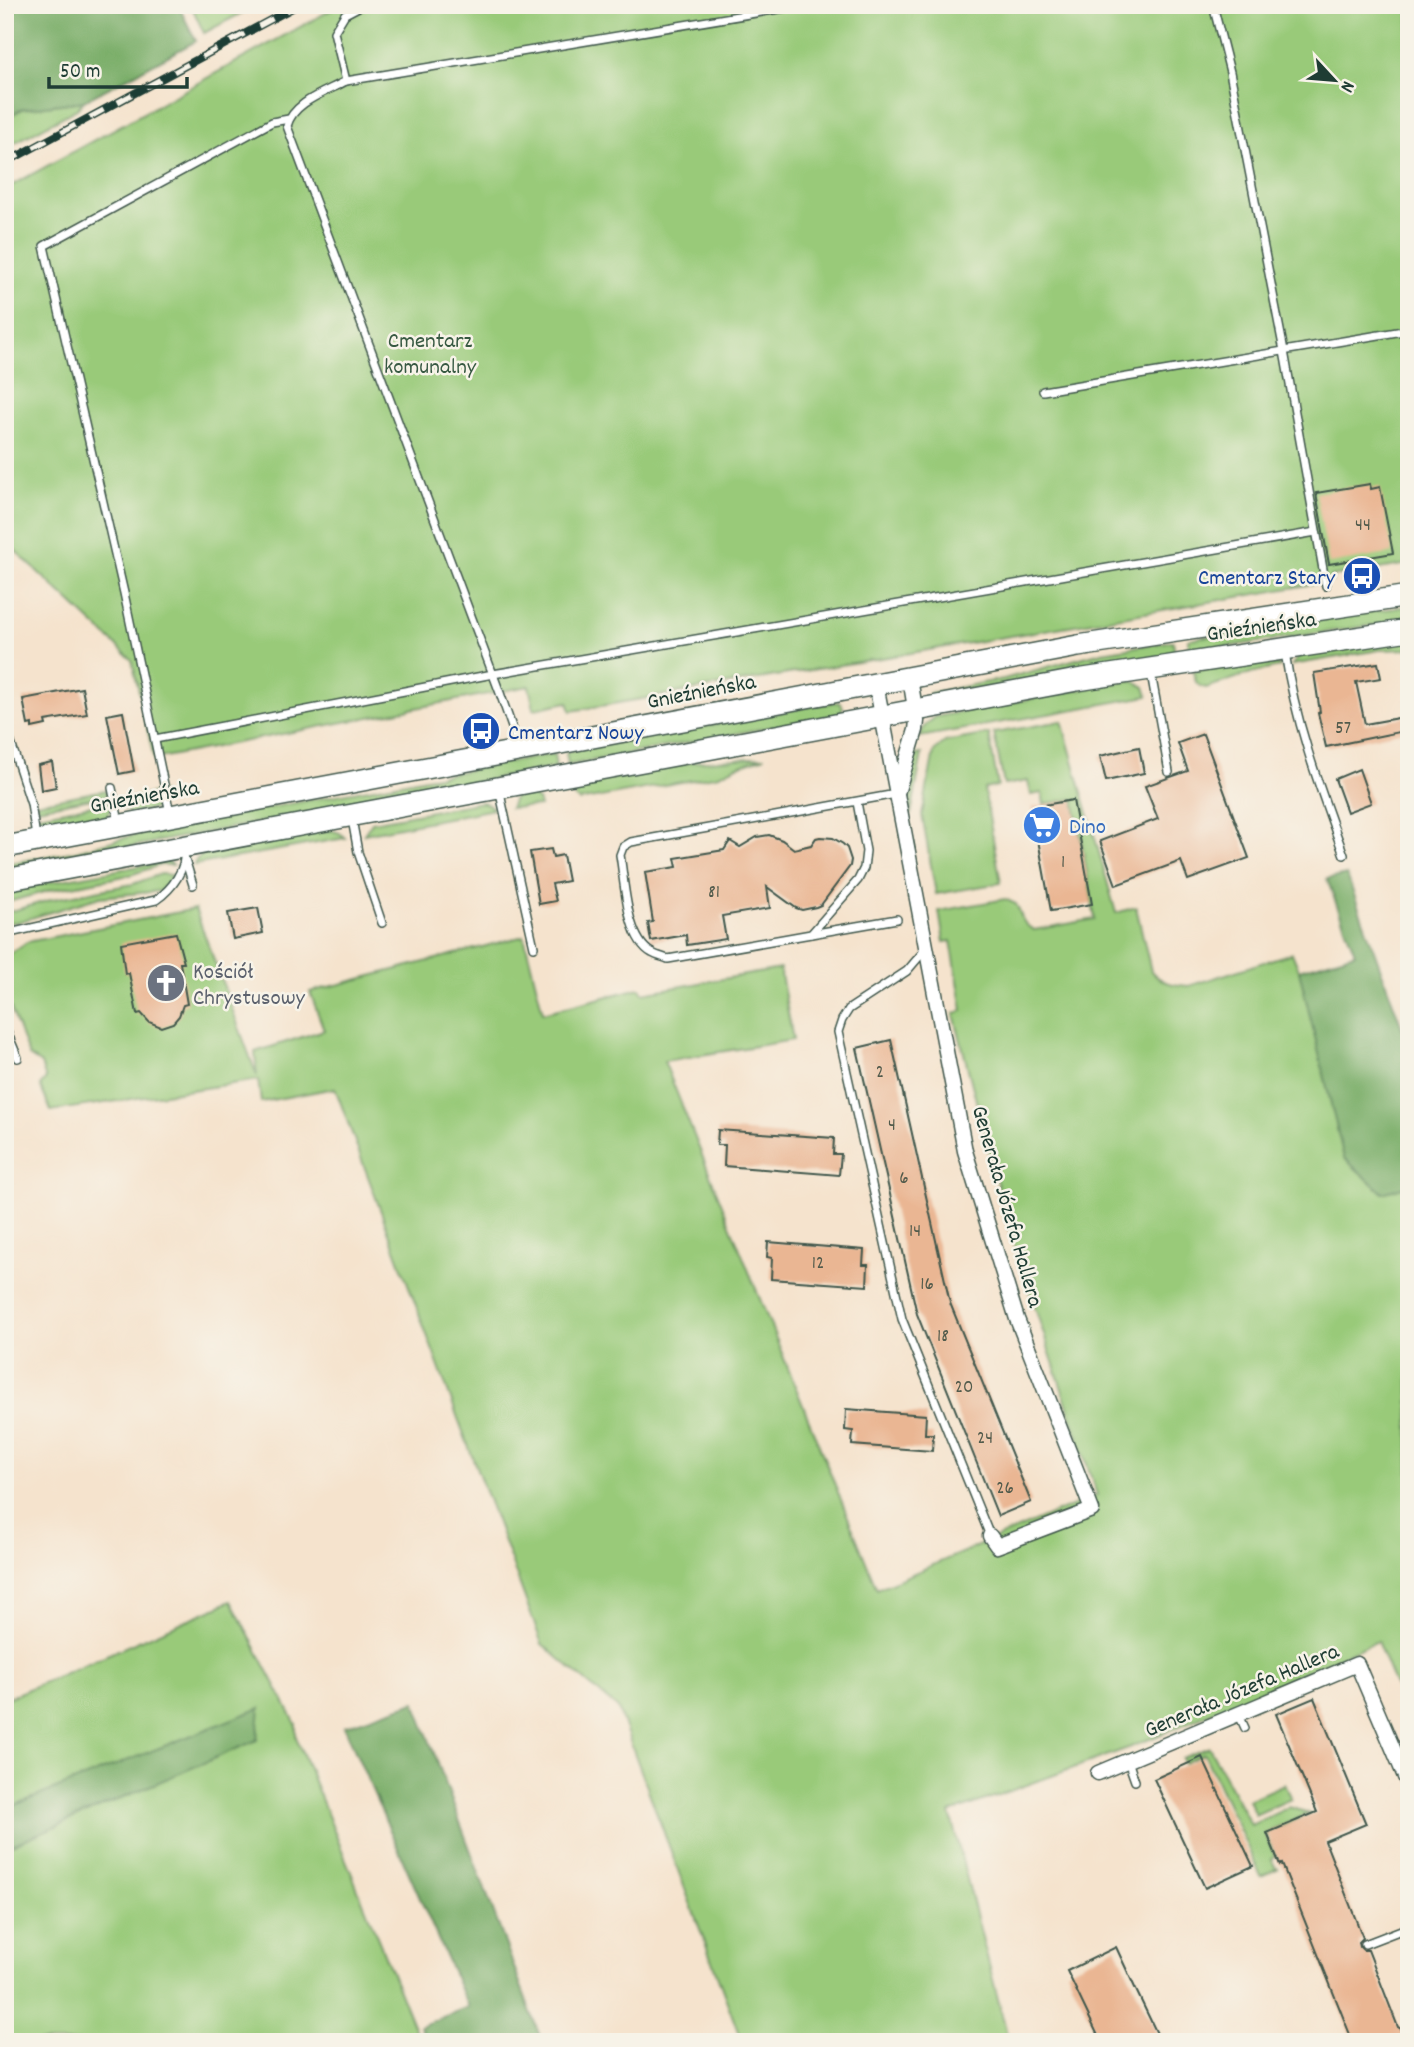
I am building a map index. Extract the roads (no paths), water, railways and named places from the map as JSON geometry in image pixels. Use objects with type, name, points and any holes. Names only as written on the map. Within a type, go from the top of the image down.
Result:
[{"type":"main road","name":"Gnieźnieńska","points":[[6,839],[37,841],[171,817],[1111,640],[1409,596]]},
{"type":"main road","name":"Gnieźnieńska","points":[[5,880],[184,852],[351,816],[915,710],[1150,668],[1409,629]]},
{"type":"street","name":"Generała Józefa Hallera","points":[[896,794],[916,730],[909,678]]},
{"type":"street","name":"Generała Józefa Hallera","points":[[876,684],[965,1152],[1017,1319],[1092,1510],[997,1546],[990,1536]]},
{"type":"street","name":"Generała Józefa Hallera","points":[[1098,1773],[1242,1722],[1357,1664],[1409,1786]]},
{"type":"lane","points":[[346,82],[334,32],[345,14],[362,5]]},
{"type":"lane","points":[[517,751],[514,733],[493,674],[291,139],[287,126],[289,119],[302,105],[346,82],[777,7],[804,5]]},
{"type":"lane","points":[[1213,5],[1230,72],[1326,586]]},
{"type":"lane","points":[[171,817],[124,593],[44,246],[272,122],[289,119]]},
{"type":"lane","points":[[1043,391],[1409,330]]},
{"type":"lane","points":[[155,739],[493,674],[1316,532]]},
{"type":"lane","points":[[1284,648],[1314,772],[1344,855]]},
{"type":"lane","points":[[1150,668],[1169,772]]},
{"type":"lane","points":[[5,716],[31,804],[37,841]]},
{"type":"lane","points":[[112,788],[120,826]]},
{"type":"lane","points":[[498,788],[534,947]]},
{"type":"lane","points":[[896,794],[631,842],[623,847],[620,855],[632,926],[638,941],[652,953],[668,959],[897,919]]},
{"type":"lane","points":[[811,934],[852,888],[864,868],[866,851],[857,802]]},
{"type":"lane","points":[[351,816],[358,852],[382,923]]},
{"type":"lane","points":[[184,852],[193,885]]},
{"type":"lane","points":[[5,934],[156,900],[163,896],[174,882],[182,868],[184,852]]},
{"type":"lane","points":[[926,949],[907,971],[849,1009],[838,1032],[902,1319],[990,1536]]},
{"type":"lane","points":[[5,1027],[18,1058]]},
{"type":"lane","points":[[1128,1761],[1135,1781]]},
{"type":"lane","points":[[1365,1944],[1409,1927]]},
{"type":"railway","points":[[5,163],[298,5]]},
{"type":"place","name":"Cmentarz Stary","points":[[1362,576]]},
{"type":"place","name":"Cmentarz Nowy","points":[[481,731]]},
{"type":"place","name":"Dino","points":[[1042,825]]},
{"type":"place","name":"Kościół Chrystusowy","points":[[166,983]]},
{"type":"park label","name":"Cmentarz komunalny","points":[[430,352]]}]
